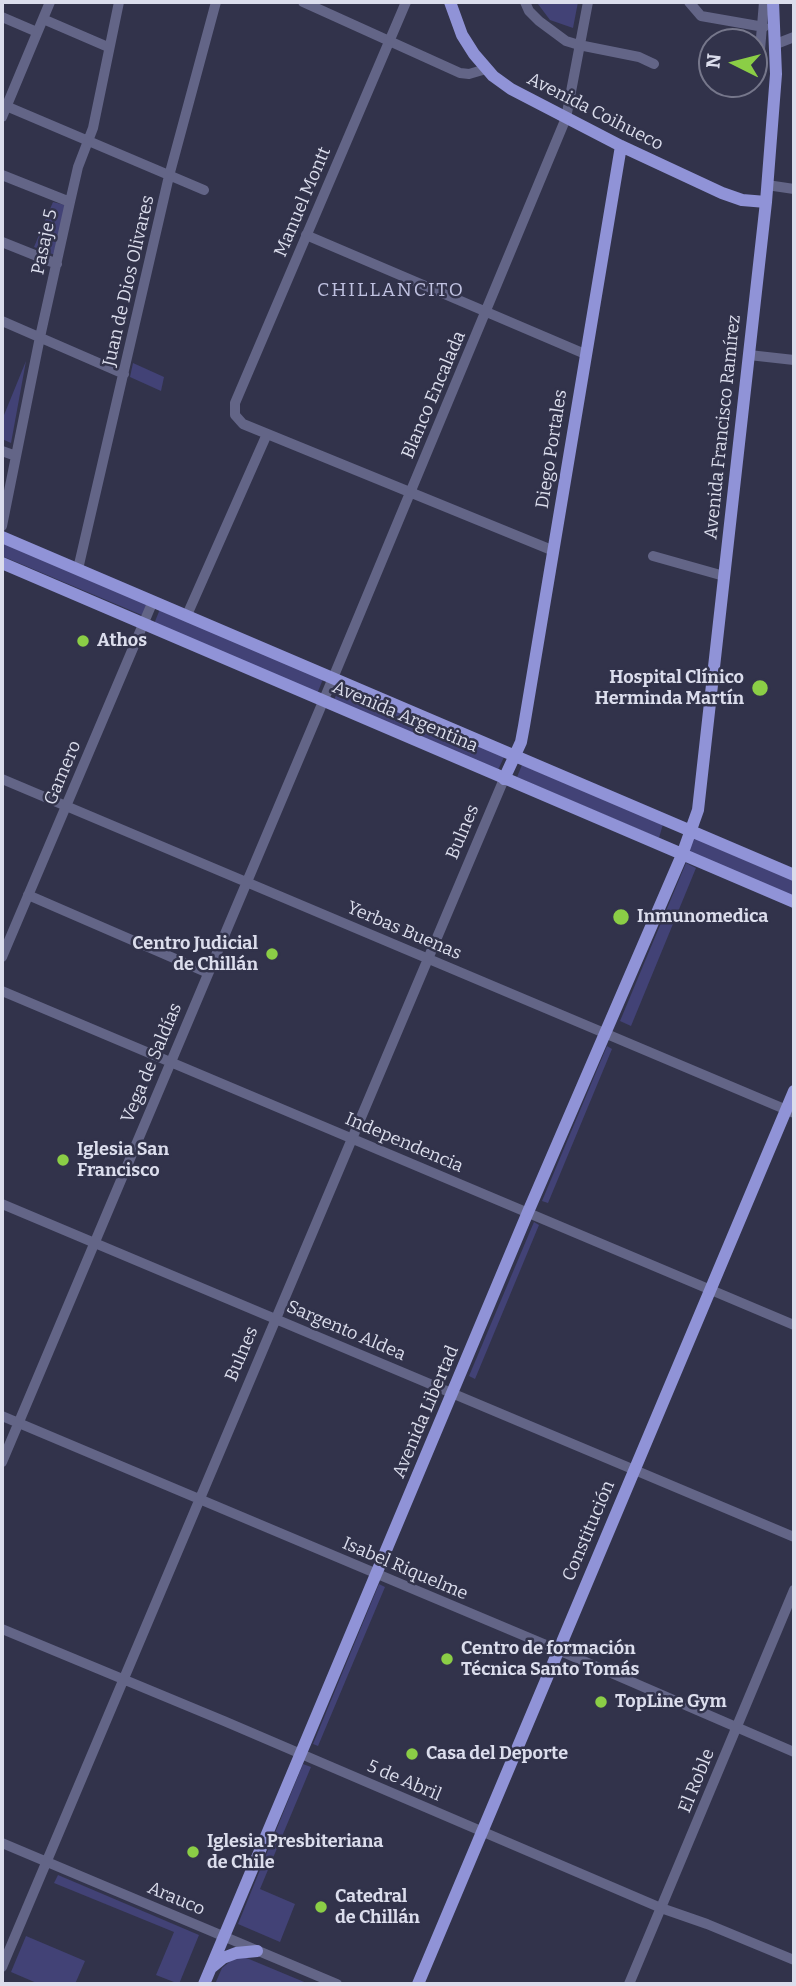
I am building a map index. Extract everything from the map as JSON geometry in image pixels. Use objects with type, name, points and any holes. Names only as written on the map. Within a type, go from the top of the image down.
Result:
[{"type":"main road","name":"Avenida Coihueco","points":[[450,2],[462,35],[486,69],[511,89],[621,146],[732,197],[766,202]]},
{"type":"main road","name":"Avenida Francisco Ramírez","points":[[682,855],[698,810],[766,202],[776,74],[776,44],[769,27],[773,2]]},
{"type":"main road","name":"Diego Portales","points":[[515,755],[524,726],[621,146]]},
{"type":"main road","name":"Avenida Argentina","points":[[2,537],[794,875]]},
{"type":"main road","name":"Avenida Argentina","points":[[2,563],[794,902]]},
{"type":"main road","name":"Bulnes","points":[[504,779],[515,755]]},
{"type":"main road","points":[[711,867],[712,851],[728,846]]},
{"type":"main road","name":"Avenida Libertad","points":[[204,1984],[528,1212],[682,855]]},
{"type":"main road","name":"Constitución","points":[[418,1984],[710,1290],[790,1112],[794,1091]]},
{"type":"main road","points":[[211,1968],[236,1952],[257,1951]]},
{"type":"street","points":[[50,2],[4,111],[204,190]]},
{"type":"street","name":"Pasaje 5","points":[[2,526],[70,202],[78,167],[88,143],[119,2]]},
{"type":"street","name":"Juan de Dios Olivares","points":[[78,569],[169,176],[216,2]]},
{"type":"street","points":[[303,2],[460,73],[469,74],[486,69]]},
{"type":"street","name":"Manuel Montt","points":[[267,434],[243,424],[235,415],[235,403],[406,2]]},
{"type":"street","points":[[525,2],[538,21],[566,41],[639,57],[654,64]]},
{"type":"street","name":"Blanco Encalada","points":[[333,678],[566,118],[588,2]]},
{"type":"street","points":[[689,2],[701,16],[769,27],[764,2]]},
{"type":"street","points":[[2,17],[37,32]]},
{"type":"street","points":[[43,19],[108,47]]},
{"type":"street","points":[[776,44],[792,38]]},
{"type":"street","points":[[2,85],[13,90]]},
{"type":"street","points":[[2,174],[70,202]]},
{"type":"street","points":[[767,186],[794,189]]},
{"type":"street","points":[[306,235],[585,354]]},
{"type":"street","points":[[2,242],[57,264]]},
{"type":"street","points":[[2,321],[124,374]]},
{"type":"street","points":[[749,355],[794,360]]},
{"type":"street","points":[[187,615],[267,434],[554,551]]},
{"type":"street","points":[[2,451],[16,456]]},
{"type":"street","name":"Pasaje 5","points":[[2,500],[8,490]]},
{"type":"street","points":[[653,556],[724,576]]},
{"type":"street","name":"Gamero","points":[[2,957],[153,601]]},
{"type":"street","name":"Vega de Saldías","points":[[2,1462],[333,678]]},
{"type":"street","name":"Yerbas Buenas","points":[[2,779],[790,1112]]},
{"type":"street","name":"Bulnes","points":[[2,1967],[504,779]]},
{"type":"street","points":[[28,895],[208,973]]},
{"type":"street","name":"Independencia","points":[[2,991],[794,1325]]},
{"type":"street","name":"Sargento Aldea","points":[[2,1204],[794,1536]]},
{"type":"street","name":"Isabel Riquelme","points":[[2,1416],[794,1752]]},
{"type":"street","name":"El Roble","points":[[629,1984],[794,1590]]},
{"type":"street","name":"5 de Abril","points":[[2,1629],[661,1908],[794,1960]]},
{"type":"street","name":"Arauco","points":[[2,1843],[337,1984]]},
{"type":"shaded area","points":[[578,2],[573,28],[550,20],[538,4]]},
{"type":"shaded area","points":[[53,202],[65,205],[55,255],[34,247]]},
{"type":"shaded area","points":[[26,361],[11,443],[2,439],[2,420]]},
{"type":"shaded area","points":[[133,363],[164,377],[161,391],[130,377]]},
{"type":"shaded area","points":[[2,540],[150,604],[144,616],[2,556]]},
{"type":"shaded area","points":[[160,609],[323,679],[317,694],[154,624]]},
{"type":"shaded area","points":[[340,686],[504,757],[498,770],[334,700]]},
{"type":"shaded area","points":[[522,765],[663,824],[659,838],[517,777]]},
{"type":"shaded area","points":[[692,835],[794,879],[794,897],[685,851]]},
{"type":"shaded area","points":[[686,863],[696,868],[631,1026],[620,1021]]},
{"type":"shaded area","points":[[607,1046],[612,1049],[548,1203],[542,1201]]},
{"type":"shaded area","points":[[534,1222],[539,1225],[475,1379],[469,1376]]},
{"type":"shaded area","points":[[379,1584],[385,1587],[318,1746],[313,1744]]},
{"type":"shaded area","points":[[303,1764],[311,1767],[260,1889],[295,1904],[280,1942],[238,1924]]},
{"type":"shaded area","points":[[58,1875],[199,1935],[179,1984],[156,1975],[174,1932],[54,1883]]},
{"type":"shaded area","points":[[26,1936],[85,1961],[75,1984],[39,1984],[11,1972]]},
{"type":"shaded area","points":[[243,1957],[309,1984],[215,1984],[222,1968],[233,1959]]},
{"type":"place","name":"Athos","points":[[83,641]]},
{"type":"place","name":"Hospital Clínico Herminda Martín","points":[[760,688]]},
{"type":"place","name":"Inmunomedica","points":[[621,917]]},
{"type":"place","name":"Centro Judicial de Chillán","points":[[272,954]]},
{"type":"place","name":"Iglesia San Francisco","points":[[63,1160]]},
{"type":"place","name":"Centro de formación Técnica Santo Tomás","points":[[447,1659]]},
{"type":"place","name":"TopLine Gym","points":[[601,1702]]},
{"type":"place","name":"Casa del Deporte","points":[[412,1754]]},
{"type":"place","name":"Iglesia Presbiteriana de Chile","points":[[193,1852]]},
{"type":"place","name":"Catedral de Chillán","points":[[321,1907]]},
{"type":"district","name":"CHILLANCITO","points":[[391,291]]}]
